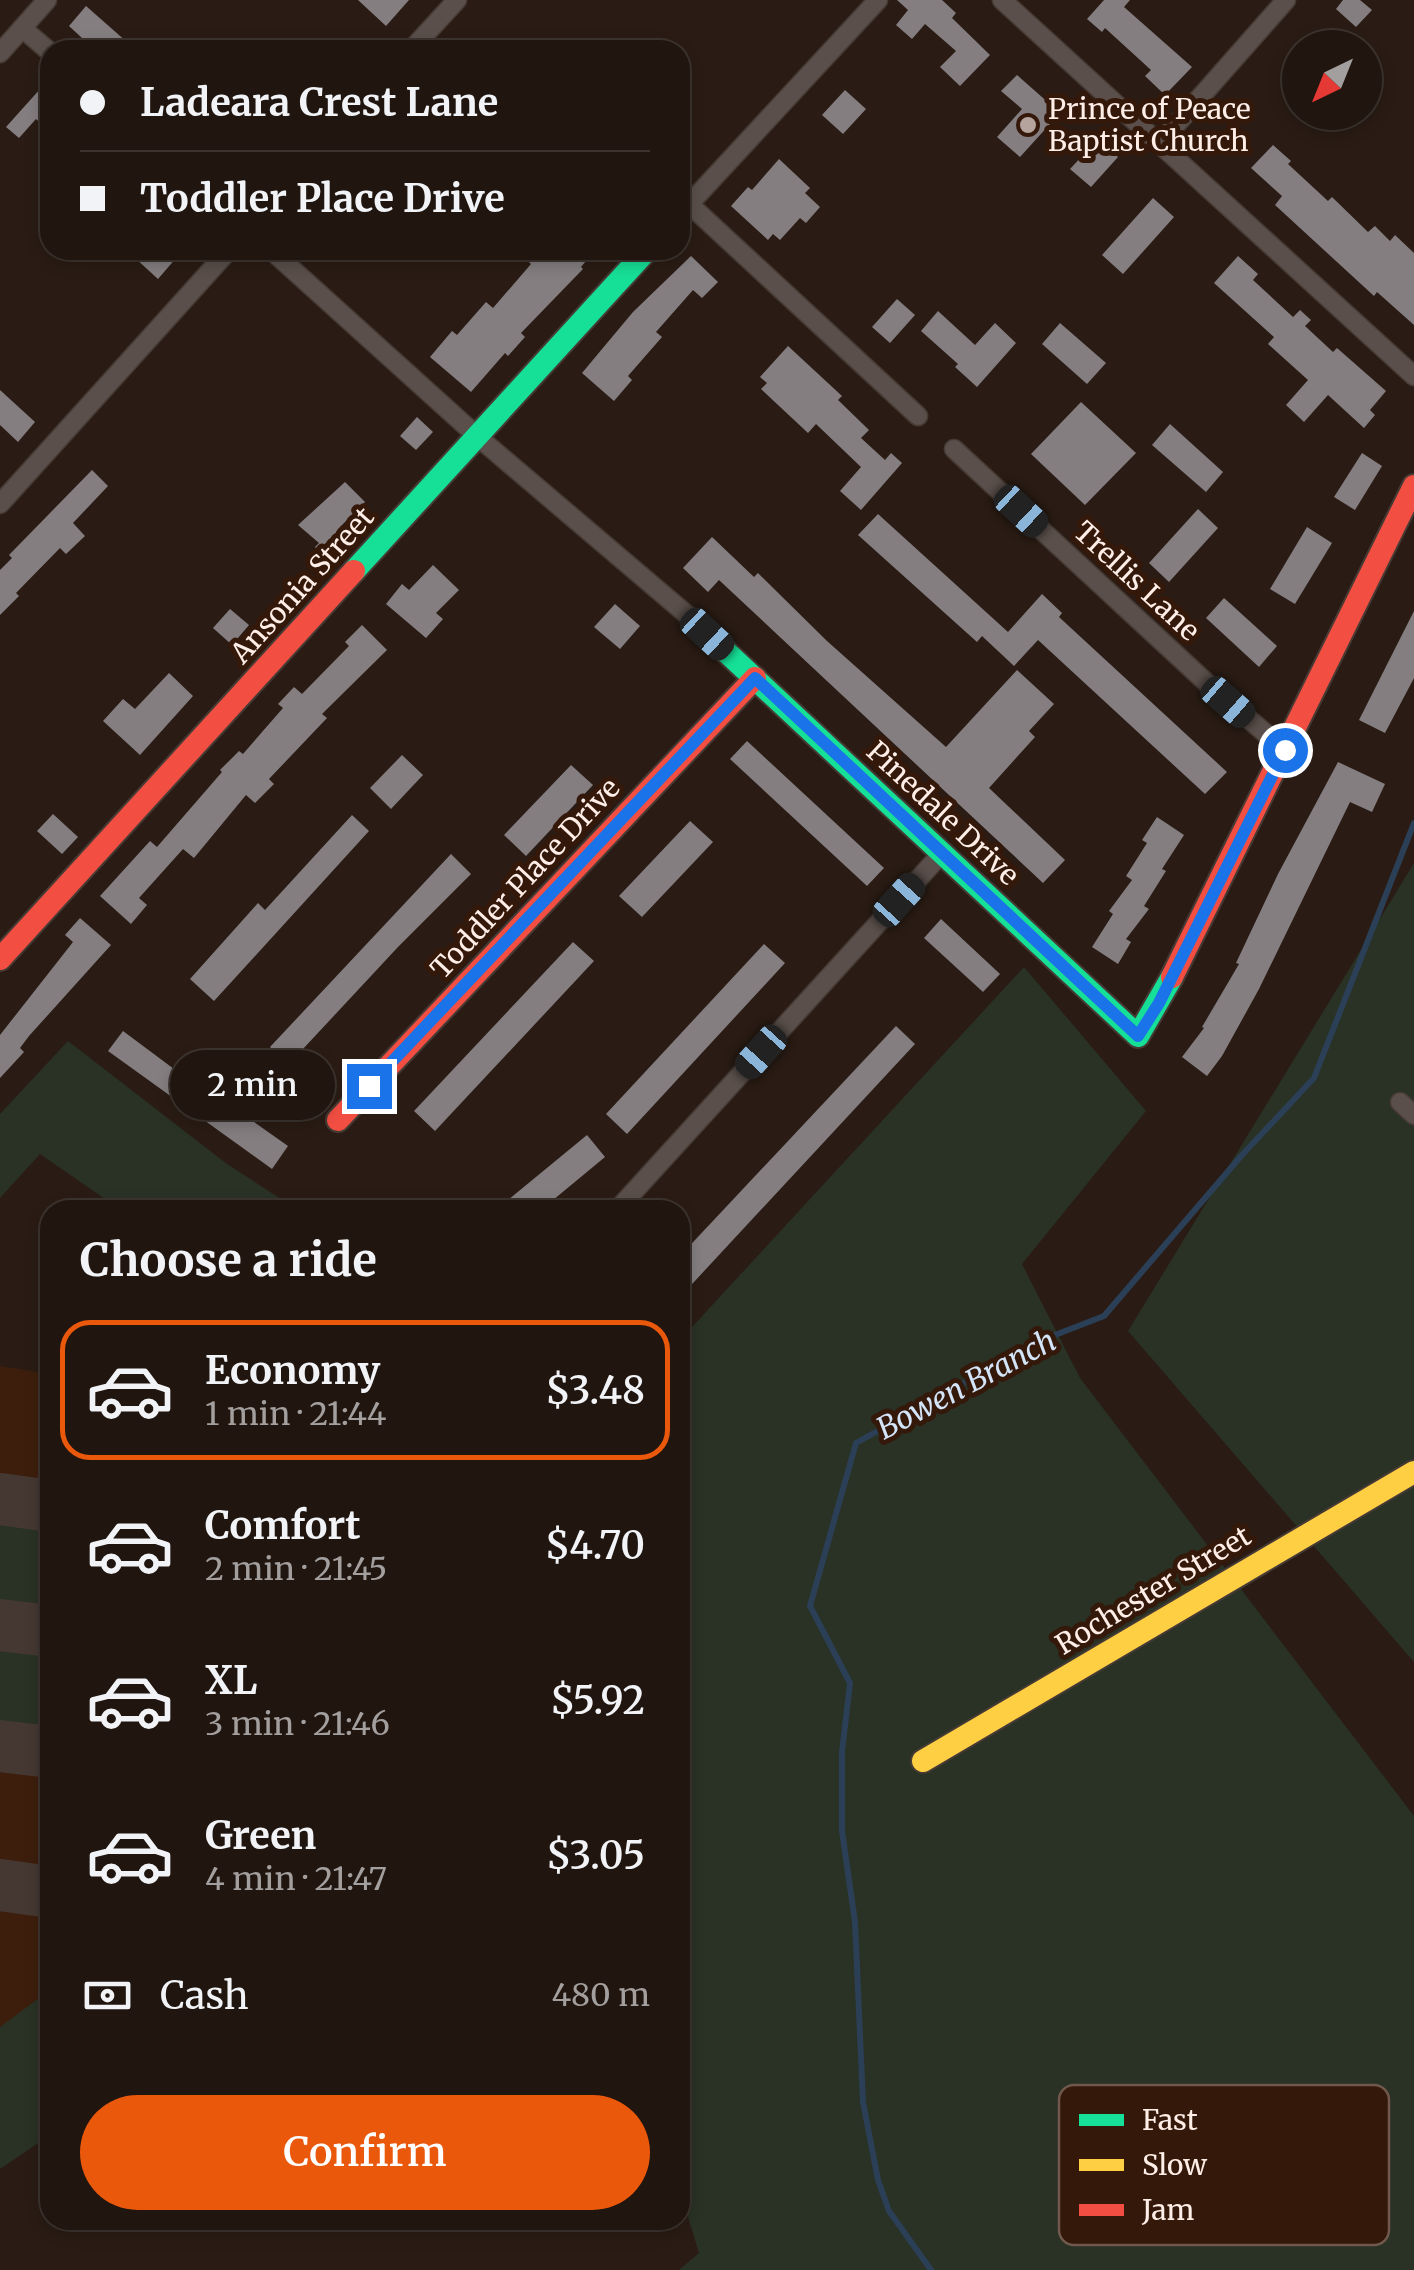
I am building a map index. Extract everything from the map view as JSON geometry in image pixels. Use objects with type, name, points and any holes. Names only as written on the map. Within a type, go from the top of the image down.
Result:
[{"type":"street","points":[[0,53],[47,0]]},
{"type":"street","points":[[420,40],[457,0]]},
{"type":"street","points":[[690,203],[878,0]]},
{"type":"street","points":[[1002,0],[1414,376]]},
{"type":"street","points":[[1159,144],[1286,0]]},
{"type":"street","points":[[22,28],[40,43]]},
{"type":"street","points":[[690,214],[918,416]]},
{"type":"street","points":[[0,504],[220,260]]},
{"type":"street","name":"Pinedale Drive","points":[[283,260],[478,437],[700,626],[1138,1036],[1159,1003],[1285,750]]},
{"type":"street","name":"Ansonia Street","points":[[0,959],[638,260]]},
{"type":"street","name":"Trellis Lane","points":[[954,449],[1208,685],[1285,750]]},
{"type":"street","points":[[1285,750],[1414,486]]},
{"type":"street","name":"Toddler Place Drive","points":[[338,1120],[755,678]]},
{"type":"street","points":[[626,1200],[942,853]]},
{"type":"street","name":"Rochester Street","points":[[923,1761],[1414,1472]]},
{"type":"shaded area","points":[[0,1366],[40,1372],[40,2116],[0,2141]]},
{"type":"green space","points":[[1414,863],[1414,1662],[1128,1331]]},
{"type":"green space","points":[[1024,967],[1146,1111],[1022,1264],[1080,1378],[1414,1816],[1414,2270],[679,2270],[699,2253],[690,2224],[690,1329]]},
{"type":"green space","points":[[68,1041],[227,1164],[283,1200],[107,1200],[40,1154],[0,1198],[0,1114]]},
{"type":"green space","points":[[0,1523],[40,1529],[40,1608],[0,1602]]},
{"type":"green space","points":[[0,1636],[40,1641],[40,1736],[0,1730]]},
{"type":"green space","points":[[40,1997],[40,2142],[0,2169],[0,2027]]},
{"type":"building","points":[[358,0],[409,0],[386,26]]},
{"type":"building","points":[[897,0],[942,0],[956,13],[952,18],[990,55],[960,86],[940,67],[956,51],[925,24],[912,39],[896,25],[908,10]]},
{"type":"building","points":[[1104,0],[1130,0],[1124,7],[1192,67],[1165,95],[1145,76],[1151,70],[1105,28],[1102,32],[1087,19]]},
{"type":"building","points":[[1343,0],[1360,0],[1372,10],[1356,27],[1336,9]]},
{"type":"building","points":[[86,6],[125,40],[84,40],[69,26]]},
{"type":"building","name":"Prince of Peace Baptist Church","points":[[1017,75],[1060,113],[1020,157],[997,137],[1022,109],[1001,91]]},
{"type":"building","points":[[40,89],[40,123],[36,119],[19,138],[6,127]]},
{"type":"building","points":[[845,90],[866,109],[843,134],[822,115]]},
{"type":"building","points":[[1098,139],[1118,157],[1091,187],[1070,169]]},
{"type":"building","points":[[1273,145],[1328,201],[1332,197],[1368,232],[1375,226],[1390,241],[1395,235],[1414,253],[1414,325],[1377,292],[1374,296],[1275,205],[1282,196],[1251,168]]},
{"type":"building","points":[[779,159],[810,188],[805,193],[820,207],[806,223],[800,218],[780,240],[773,234],[768,240],[731,206],[748,187],[752,190]]},
{"type":"building","points":[[1153,198],[1174,217],[1123,274],[1102,255]]},
{"type":"building","points":[[1238,256],[1258,274],[1253,280],[1293,317],[1300,310],[1311,320],[1305,326],[1386,391],[1370,410],[1375,415],[1364,428],[1328,395],[1304,422],[1286,405],[1308,380],[1268,344],[1274,337],[1214,283]]},
{"type":"building","points":[[690,257],[718,282],[702,298],[693,290],[656,332],[662,337],[628,376],[632,380],[614,401],[582,373],[633,312]]},
{"type":"building","points":[[137,260],[174,260],[158,279]]},
{"type":"building","points":[[527,260],[587,260],[583,269],[521,333],[525,337],[508,356],[505,353],[471,392],[430,357],[452,331],[457,335],[486,302],[493,308],[531,264]]},
{"type":"building","points":[[897,299],[915,315],[890,343],[872,327]]},
{"type":"building","points":[[938,311],[975,345],[995,323],[1016,343],[977,387],[921,331]]},
{"type":"building","points":[[1060,323],[1106,363],[1087,384],[1042,344]]},
{"type":"building","points":[[788,346],[842,396],[838,400],[869,430],[861,438],[885,460],[891,453],[902,463],[861,510],[840,491],[861,467],[816,424],[808,433],[761,389],[767,383],[760,377]]},
{"type":"building","points":[[0,390],[35,422],[18,442],[0,425]]},
{"type":"building","points":[[1081,402],[1136,453],[1085,505],[1031,454]]},
{"type":"building","points":[[417,417],[433,432],[416,450],[400,436]]},
{"type":"building","points":[[1170,424],[1223,472],[1206,492],[1152,445]]},
{"type":"building","points":[[1362,453],[1382,466],[1355,510],[1334,497]]},
{"type":"building","points":[[92,470],[108,486],[73,523],[85,536],[66,554],[60,548],[0,615],[0,570],[12,558],[9,555]]},
{"type":"building","points":[[345,482],[365,502],[340,527],[348,535],[326,558],[315,547],[319,543],[298,525]]},
{"type":"building","points":[[1198,509],[1218,528],[1169,582],[1149,563]]},
{"type":"building","points":[[878,514],[1008,632],[1042,594],[1062,613],[1059,617],[1227,772],[1205,794],[1038,640],[1014,666],[982,636],[977,642],[858,535]]},
{"type":"building","points":[[1307,527],[1332,543],[1295,604],[1270,589]]},
{"type":"building","points":[[712,537],[754,577],[758,573],[827,641],[946,747],[1017,670],[1054,704],[1029,731],[1035,737],[989,788],[1065,860],[1043,883],[719,580],[708,592],[683,568]]},
{"type":"building","points":[[433,565],[459,590],[436,613],[443,619],[426,638],[386,604],[402,584],[409,590]]},
{"type":"building","points":[[1224,598],[1277,646],[1259,667],[1206,618]]},
{"type":"building","points":[[615,604],[640,626],[620,649],[594,627]]},
{"type":"building","points":[[230,609],[249,625],[232,645],[213,628]]},
{"type":"building","points":[[1414,611],[1414,678],[1385,733],[1359,720]]},
{"type":"building","points":[[362,625],[387,650],[322,714],[327,718],[269,779],[274,784],[255,803],[246,795],[194,858],[183,849],[139,898],[147,905],[131,924],[100,896],[150,841],[157,847],[220,770],[239,751],[243,754],[283,708],[278,704],[294,687],[302,694],[349,646],[345,642]]},
{"type":"building","points":[[169,673],[193,696],[140,755],[103,721],[123,699],[135,709]]},
{"type":"building","points":[[747,741],[884,868],[867,886],[730,759]]},
{"type":"building","points":[[402,755],[423,775],[391,809],[370,788]]},
{"type":"building","points":[[1338,762],[1385,784],[1372,812],[1350,802],[1259,989],[1207,1076],[1182,1057],[1204,1028],[1239,964],[1236,963],[1278,874]]},
{"type":"building","points":[[571,765],[593,785],[526,856],[504,835]]},
{"type":"building","points":[[53,814],[78,837],[62,854],[37,831]]},
{"type":"building","points":[[352,815],[369,831],[214,1001],[190,979],[258,903],[265,910]]},
{"type":"building","points":[[1157,817],[1184,835],[1144,906],[1149,909],[1126,939],[1131,942],[1118,964],[1092,947],[1113,914],[1109,911],[1132,880],[1126,876],[1147,843],[1142,840]]},
{"type":"building","points":[[690,821],[713,842],[642,917],[619,896]]},
{"type":"building","points":[[451,854],[471,874],[289,1064],[270,1047]]},
{"type":"building","points":[[80,918],[111,945],[29,1036],[20,1048],[24,1052],[0,1078],[0,1035],[73,942],[65,935]]},
{"type":"building","points":[[941,919],[1000,974],[983,992],[924,938]]},
{"type":"building","points":[[573,942],[594,961],[435,1131],[414,1111]]},
{"type":"building","points":[[764,944],[785,963],[627,1134],[606,1114]]},
{"type":"building","points":[[896,1026],[915,1044],[690,1286],[690,1245]]},
{"type":"building","points":[[123,1031],[221,1104],[223,1100],[288,1146],[272,1169],[108,1051]]},
{"type":"building","points":[[587,1135],[605,1157],[553,1200],[508,1200]]},
{"type":"waterway","name":"Bowen Branch","points":[[931,2270],[889,2211],[878,2180],[863,2102],[855,1922],[842,1831],[842,1752],[850,1683],[810,1606],[856,1443],[1042,1340],[1104,1316],[1242,1155],[1314,1078],[1414,823]]},
{"type":"taxiway","points":[[0,1499],[40,1505]]},
{"type":"taxiway","points":[[0,1625],[40,1630]]},
{"type":"taxiway","points":[[0,1746],[40,1751]]},
{"type":"taxiway","points":[[0,1885],[40,1891]]},
{"type":"traffic: fast","points":[[354,571],[638,260]]},
{"type":"traffic: fast","points":[[707,634],[1138,1036],[1172,977]]},
{"type":"traffic: slow","points":[[923,1761],[1414,1472]]},
{"type":"traffic: jam","points":[[1172,977],[1414,486]]},
{"type":"traffic: jam","points":[[0,959],[354,571]]},
{"type":"traffic: jam","points":[[338,1120],[755,678]]},
{"type":"place","name":"Prince of Peace Baptist Church","points":[[1028,125]]},
{"type":"route","points":[[369,1086],[755,678],[1138,1036],[1159,1003],[1285,750]]}]
